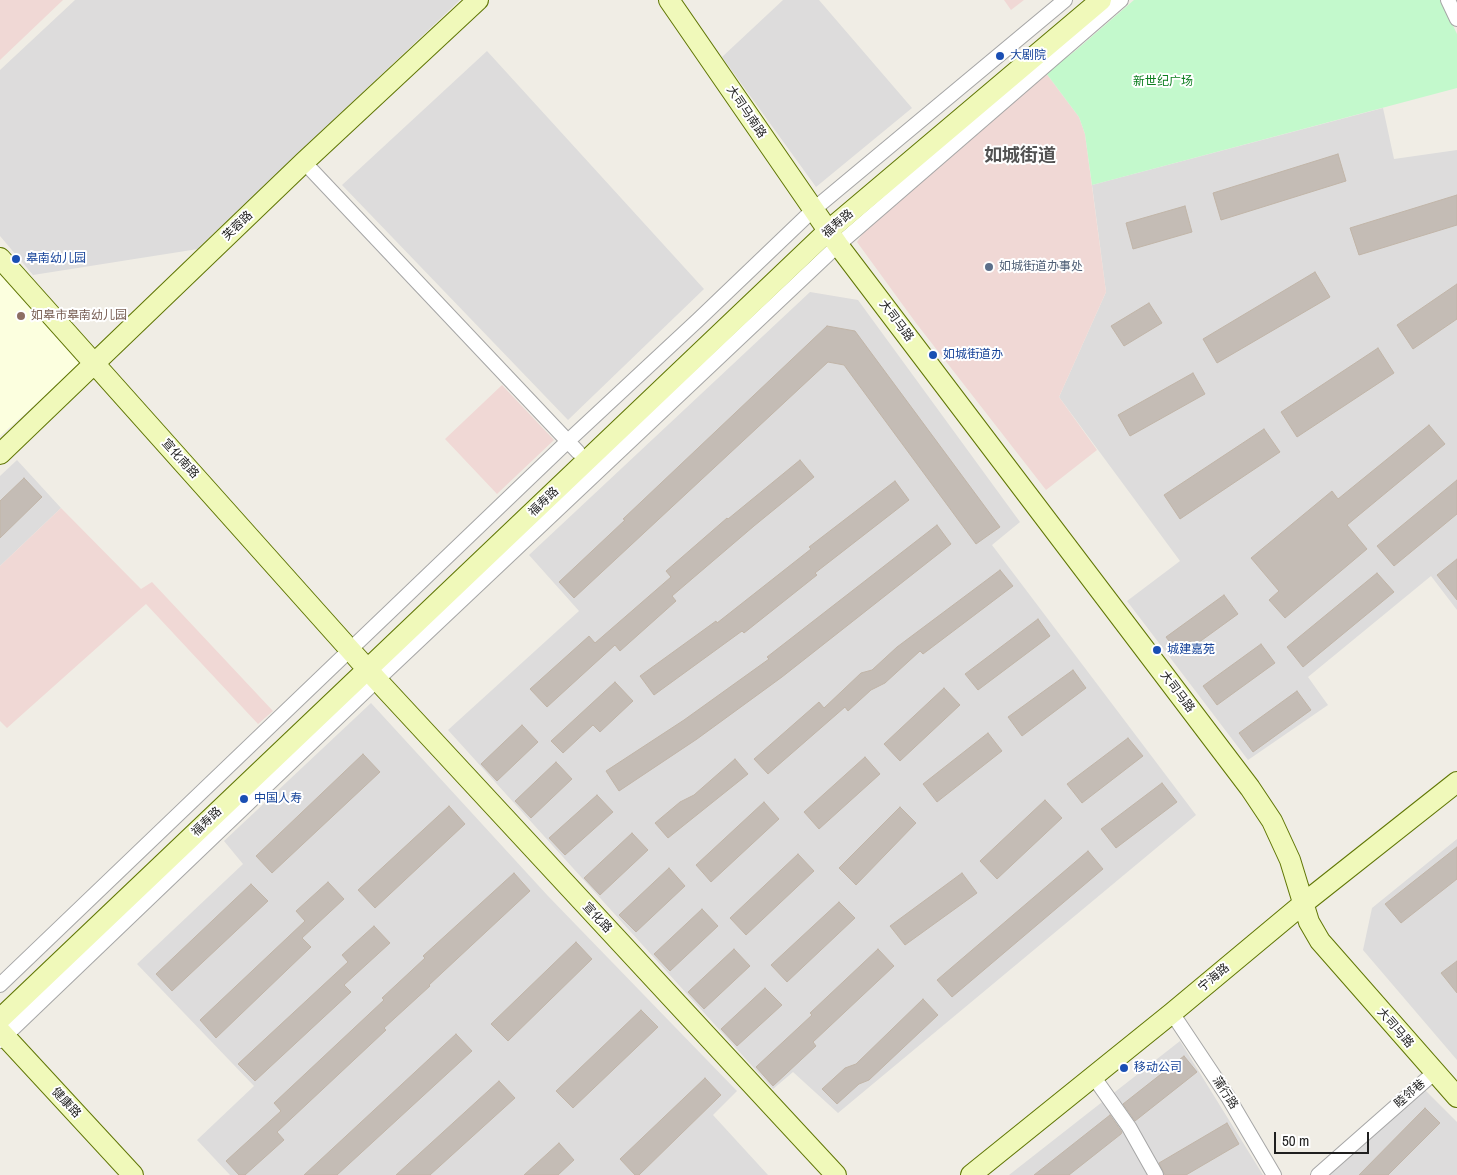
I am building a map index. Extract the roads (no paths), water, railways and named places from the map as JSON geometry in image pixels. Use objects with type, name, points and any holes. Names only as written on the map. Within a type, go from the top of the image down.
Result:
[{"type":"street","name":"芙蓉路","points":[[0,454],[304,162],[478,0]]},
{"type":"street","name":"大司马南路","points":[[669,0],[826,227]]},
{"type":"street","points":[[826,227],[1065,0]]},
{"type":"street","name":"福寿路","points":[[1,1032],[364,664],[573,447],[1084,0]]},
{"type":"street","name":"福寿路","points":[[0,1003],[364,664],[826,227],[1101,0]]},
{"type":"street","points":[[826,227],[1121,0]]},
{"type":"street","points":[[1448,0],[1457,19]]},
{"type":"street","points":[[304,162],[573,447]]},
{"type":"street","name":"大司马路","points":[[826,227],[1250,788],[1272,820],[1290,860],[1309,922],[1320,941],[1457,1097]]},
{"type":"street","name":"宣化南路","points":[[0,258],[364,664]]},
{"type":"street","points":[[0,985],[364,664]]},
{"type":"street","name":"宣化路","points":[[364,664],[836,1175]]},
{"type":"street","name":"宁海路","points":[[980,1172],[1093,1076],[1304,903],[1457,782]]},
{"type":"street","points":[[1321,891],[1318,905],[1325,935],[1334,958]]},
{"type":"street","name":"蒲行路","points":[[1172,1013],[1228,1097],[1274,1175]]},
{"type":"street","name":"健康路","points":[[1,1032],[133,1175]]},
{"type":"street","name":"睦邻巷","points":[[1318,1175],[1435,1072]]},
{"type":"street","points":[[1093,1076],[1129,1127],[1156,1175]]},
{"type":"place","name":"大剧院","points":[[1000,56]]},
{"type":"place","name":"皋南幼儿园","points":[[16,259]]},
{"type":"place","name":"如城街道办事处","points":[[989,267]]},
{"type":"place","name":"如皋市皋南幼儿园","points":[[21,316]]},
{"type":"place","name":"如城街道办","points":[[933,355]]},
{"type":"place","name":"城建嘉苑","points":[[1157,650]]},
{"type":"place","name":"中国人寿","points":[[244,799]]},
{"type":"place","name":"移动公司","points":[[1124,1068]]},
{"type":"district","name":"如城街道","points":[[1020,156]]},
{"type":"park label","name":"新世纪广场","points":[[1163,82]]}]
